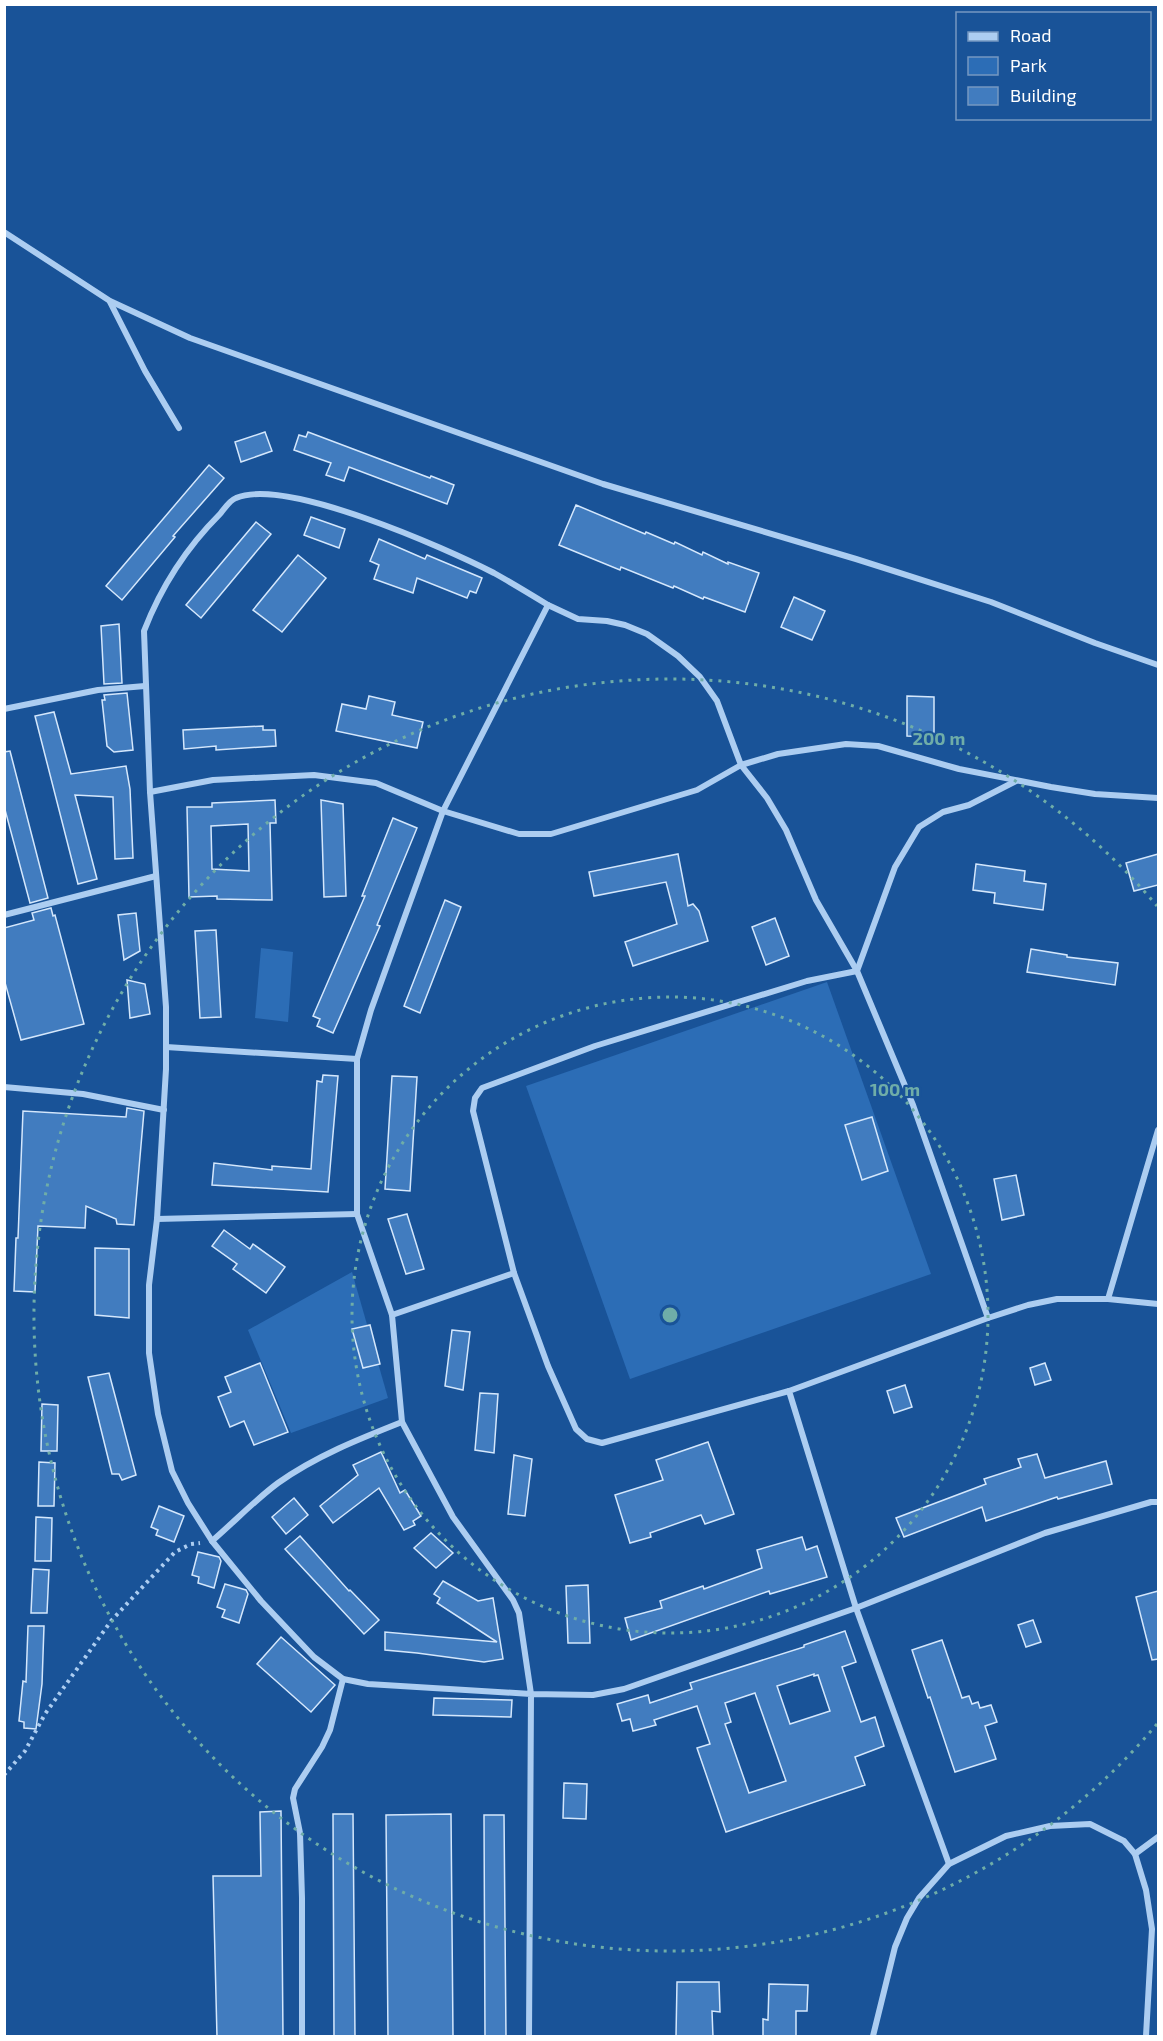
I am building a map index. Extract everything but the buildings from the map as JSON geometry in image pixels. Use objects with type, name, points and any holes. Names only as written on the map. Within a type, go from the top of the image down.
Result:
[{"type":"street","points":[[4,232],[110,301],[190,338],[592,480],[991,602],[1158,665]]},
{"type":"street","points":[[110,301],[145,371],[179,428]]},
{"type":"street","points":[[987,1318],[913,1104],[857,971],[816,900],[786,830],[767,798],[741,765],[717,701],[700,677],[678,656],[647,633],[607,621],[578,618],[548,605],[493,573],[409,535],[296,497],[266,494],[235,498],[206,528],[177,566],[154,606],[144,631],[150,792],[166,1007],[164,1110],[157,1220],[149,1285],[149,1353],[158,1414],[171,1472],[212,1541],[261,1600],[314,1657],[343,1679],[368,1684],[531,1694],[593,1695],[624,1689],[856,1608],[1045,1533],[1151,1502],[1158,1502]]},
{"type":"street","points":[[529,2037],[531,1694],[519,1613],[513,1600],[453,1517],[402,1422],[392,1315],[357,1214],[357,1059],[371,1010],[443,811],[548,605]]},
{"type":"street","points":[[4,709],[98,690],[145,686]]},
{"type":"street","points":[[150,792],[213,780],[314,775],[376,783],[443,811],[519,834],[551,834],[697,790],[741,765],[778,754],[846,744],[878,746],[959,769],[1095,794],[1158,798]]},
{"type":"street","points":[[857,971],[896,867],[919,827],[944,812],[969,805],[1017,780]]},
{"type":"street","points":[[4,915],[156,876]]},
{"type":"street","points":[[857,971],[807,981],[595,1046],[482,1088],[475,1098],[473,1111],[514,1273],[548,1366],[576,1429],[588,1439],[602,1443],[789,1391],[1028,1305],[1057,1299],[1108,1299],[1158,1304]]},
{"type":"street","points":[[166,1047],[357,1059]]},
{"type":"street","points":[[4,1087],[83,1094],[164,1110]]},
{"type":"street","points":[[1108,1299],[1158,1130]]},
{"type":"street","points":[[157,1220],[357,1214]]},
{"type":"street","points":[[392,1315],[514,1273]]},
{"type":"street","points":[[789,1391],[856,1608],[949,1864]]},
{"type":"street","points":[[212,1541],[278,1484],[318,1458],[360,1438],[402,1422]]},
{"type":"street","points":[[302,2037],[300,1833],[293,1798],[295,1789],[330,1730],[343,1679]]},
{"type":"street","points":[[873,2037],[895,1947],[907,1918],[919,1898],[949,1864],[1006,1836],[1050,1826],[1090,1824],[1125,1841],[1135,1854],[1146,1890],[1152,1929],[1146,2037]]},
{"type":"street","points":[[1135,1854],[1158,1837]]},
{"type":"path","points":[[4,1775],[25,1751],[45,1714],[111,1621],[175,1552],[191,1544],[212,1541]]},
{"type":"green space","points":[[261,948],[293,952],[288,1022],[255,1018]]},
{"type":"green space","points":[[827,982],[931,1274],[630,1379],[526,1086]]},
{"type":"green space","points":[[352,1272],[388,1398],[291,1433],[248,1330]]}]
